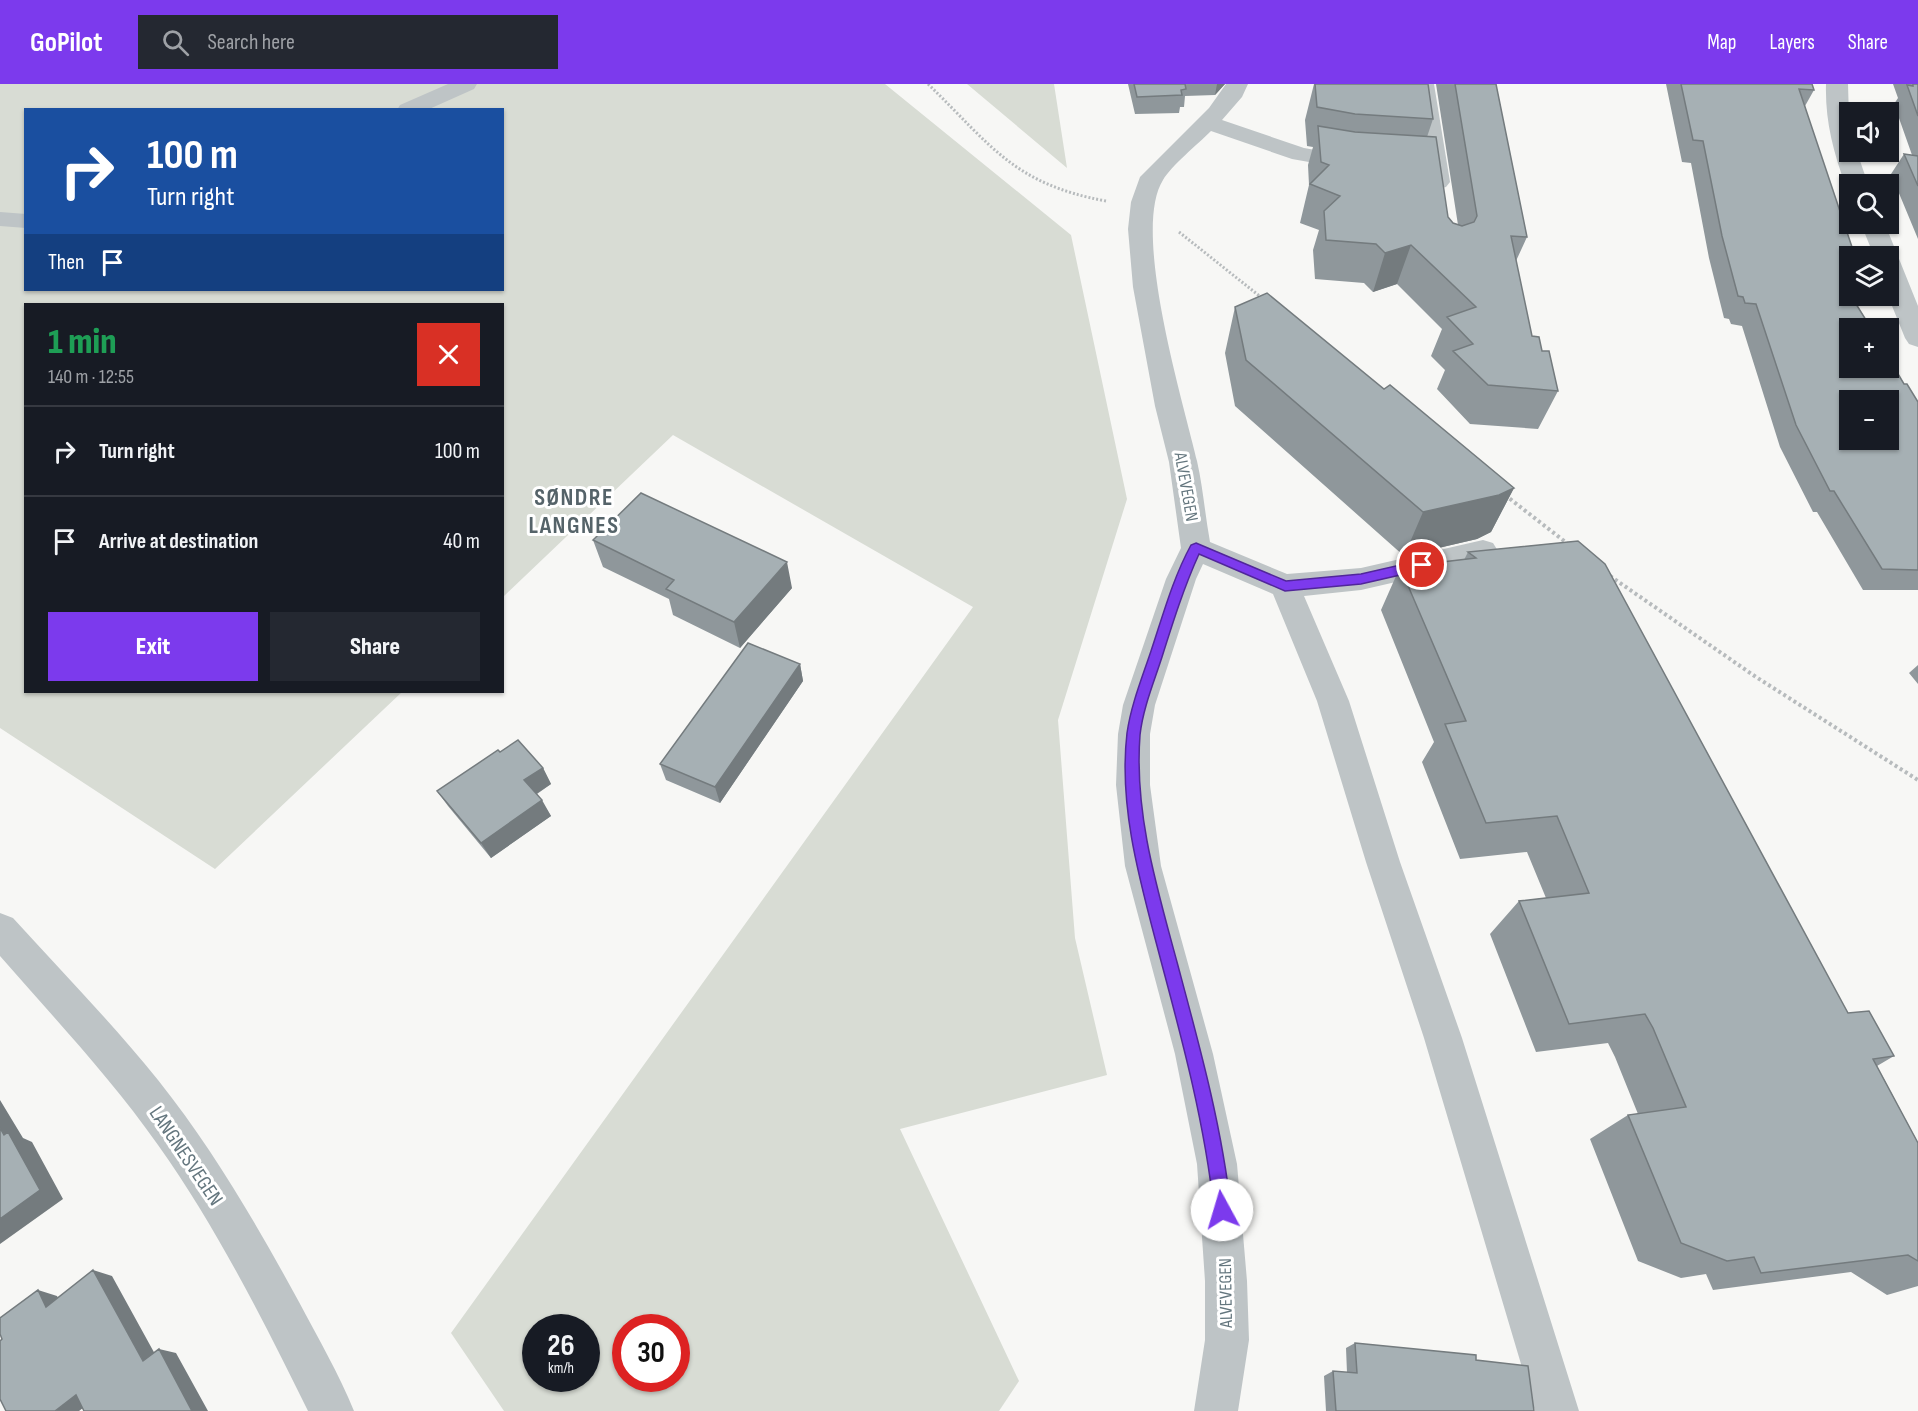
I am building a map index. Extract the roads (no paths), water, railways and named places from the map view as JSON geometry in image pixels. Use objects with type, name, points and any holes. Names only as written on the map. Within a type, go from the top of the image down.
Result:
[{"type":"street","points":[[412,108],[466,84]]},
{"type":"street","name":"ALVEVEGEN","points":[[1216,1411],[1227,1340],[1226,1269],[1218,1164],[1194,1054],[1143,866],[1133,785],[1134,734],[1139,705],[1181,579],[1196,548],[1183,462],[1145,288],[1141,257],[1143,202],[1152,177],[1208,123],[1230,97],[1237,84]]},
{"type":"street","points":[[1423,84],[1427,168],[1441,201]]},
{"type":"street","points":[[1837,84],[1835,108],[1838,131],[1853,174]]},
{"type":"street","points":[[1208,123],[1300,154],[1344,162],[1377,164]]},
{"type":"street","points":[[0,219],[24,221]]},
{"type":"street","points":[[1899,290],[1918,338]]},
{"type":"street","points":[[1196,548],[1285,586],[1361,579],[1483,551]]},
{"type":"street","points":[[1285,586],[1333,701],[1383,862],[1443,1038],[1557,1411]]},
{"type":"street","name":"LANGNESVEGEN","points":[[0,930],[144,1094],[204,1179],[263,1275],[332,1411]]},
{"type":"district","name":"SØNDRE LANGNES","points":[[574,511]]}]
